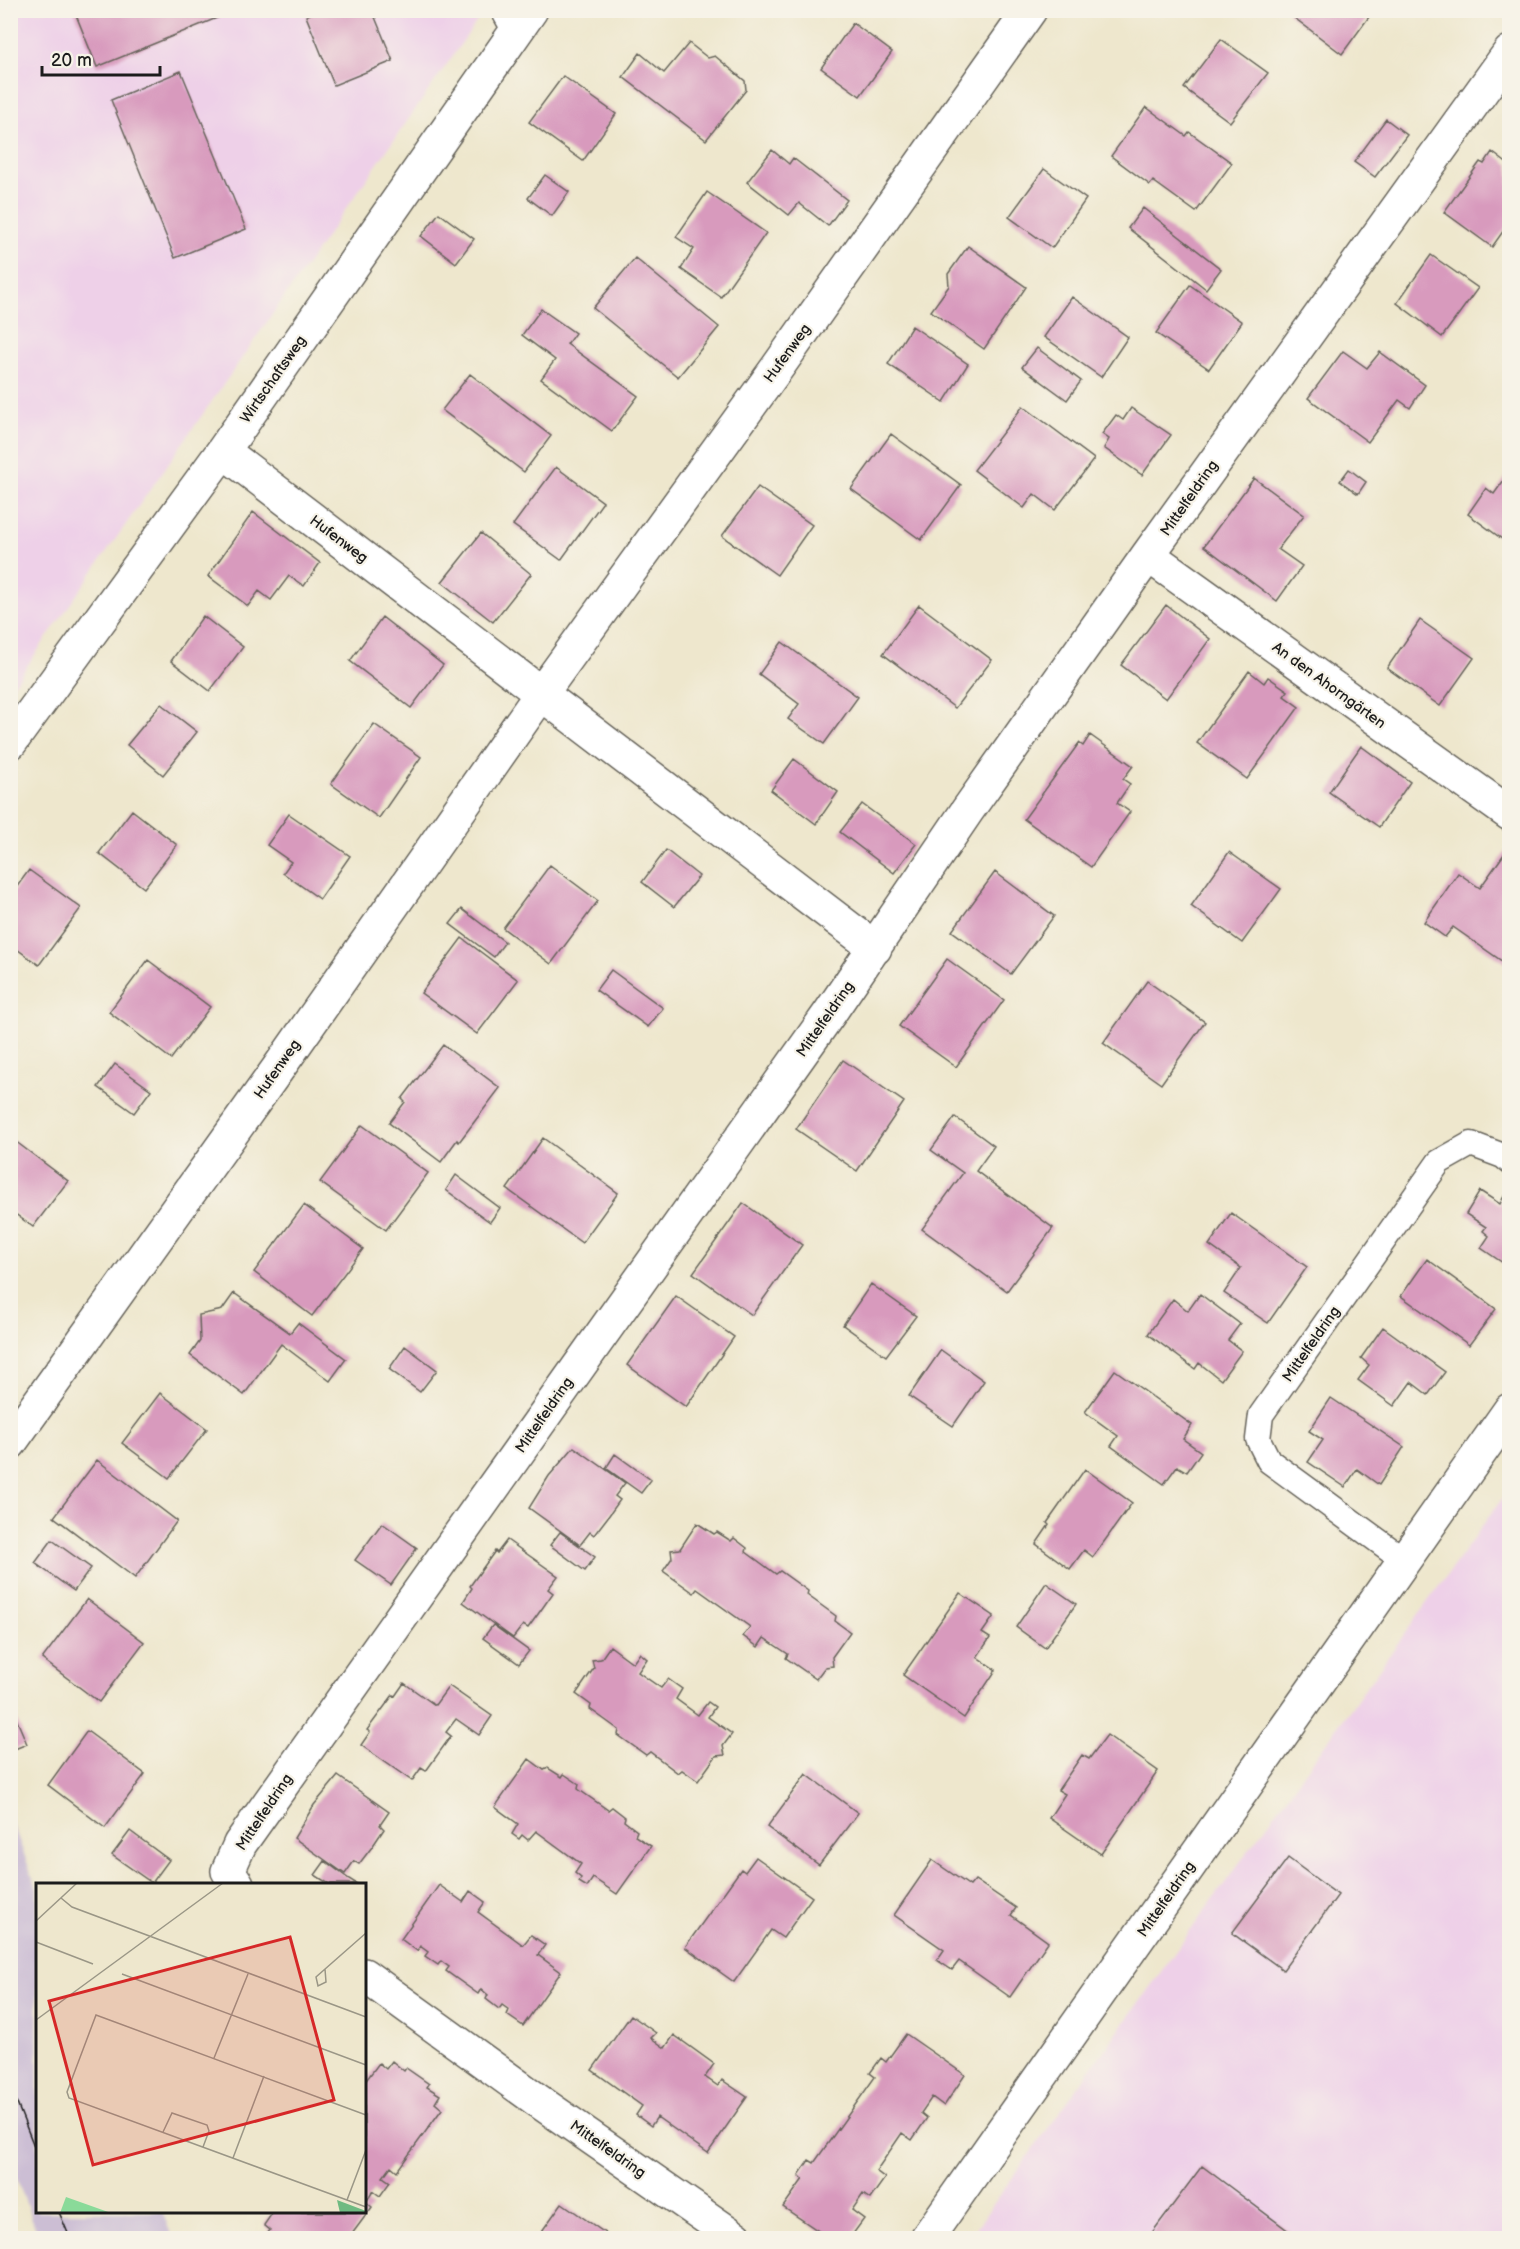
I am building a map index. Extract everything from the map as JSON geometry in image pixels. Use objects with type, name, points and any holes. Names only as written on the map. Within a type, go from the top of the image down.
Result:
[{"type":"street","name":"Hufenweg","points":[[10,1443],[1030,10]]},
{"type":"street","name":"Wirtschaftsweg","points":[[10,743],[223,451],[516,18]]},
{"type":"street","name":"Mittelfeldring","points":[[236,1883],[228,1871],[240,1844],[875,948],[1148,555],[1509,52]]},
{"type":"street","name":"Hufenweg","points":[[223,451],[541,694]]},
{"type":"street","name":"An den Ahorngärten","points":[[1148,555],[1509,814]]},
{"type":"street","points":[[541,694],[875,948]]},
{"type":"street","name":"Mittelfeldring","points":[[927,2238],[1509,1410]]},
{"type":"street","name":"Mittelfeldring","points":[[366,1976],[537,2100],[736,2238]]},
{"type":"lane","name":"Mittelfeldring","points":[[1403,1559],[1269,1461],[1258,1439],[1261,1415],[1439,1161],[1471,1144],[1503,1156],[1509,1162]]},
{"type":"shaded area","points":[[11,11],[484,11],[11,689]]},
{"type":"shaded area","points":[[1509,1489],[1509,2238],[969,2238]]},
{"type":"shaded area","points":[[11,1819],[36,1886],[36,2213],[162,2213],[173,2238],[39,2238],[11,2163]]},
{"type":"building","points":[[74,10],[234,10],[234,11],[97,67]]},
{"type":"building","points":[[318,10],[372,10],[393,61],[334,85],[306,16]]},
{"type":"building","points":[[1290,10],[1374,10],[1342,54],[1288,13]]},
{"type":"building","points":[[853,23],[892,52],[860,96],[821,68]]},
{"type":"building","points":[[1221,39],[1268,73],[1230,122],[1184,88]]},
{"type":"building","points":[[689,43],[708,58],[715,56],[745,81],[746,90],[706,140],[623,77],[640,53],[664,73]]},
{"type":"building","points":[[181,71],[246,229],[175,258],[111,100]]},
{"type":"building","points":[[563,76],[616,114],[583,161],[529,122]]},
{"type":"building","points":[[1146,107],[1186,136],[1189,132],[1232,163],[1196,212],[1153,181],[1150,185],[1111,156]]},
{"type":"building","points":[[1386,119],[1407,135],[1375,177],[1354,162]]},
{"type":"building","points":[[772,150],[789,164],[793,158],[847,200],[828,226],[799,203],[789,215],[747,182]]},
{"type":"building","points":[[1492,152],[1509,165],[1509,223],[1492,247],[1444,212],[1480,162],[1484,164]]},
{"type":"building","points":[[1044,169],[1086,199],[1052,248],[1009,217]]},
{"type":"building","points":[[545,175],[569,192],[552,216],[528,198]]},
{"type":"building","points":[[707,192],[766,233],[721,297],[681,269],[694,249],[676,237]]},
{"type":"building","points":[[1143,208],[1221,269],[1206,289],[1128,228]]},
{"type":"building","points":[[439,213],[474,239],[456,263],[421,236]]},
{"type":"building","points":[[968,246],[1026,287],[984,349],[931,311],[949,286],[948,274]]},
{"type":"building","points":[[1431,255],[1478,288],[1442,337],[1397,303]]},
{"type":"building","points":[[635,258],[719,327],[678,377],[593,308]]},
{"type":"building","points":[[1190,285],[1242,322],[1209,369],[1156,333]]},
{"type":"building","points":[[1072,297],[1128,337],[1101,377],[1044,337]]},
{"type":"building","points":[[541,309],[575,333],[567,344],[638,396],[612,431],[541,379],[555,360],[522,335]]},
{"type":"building","points":[[912,326],[968,364],[944,402],[888,364]]},
{"type":"building","points":[[1037,348],[1081,381],[1067,400],[1022,367]]},
{"type":"building","points":[[1343,351],[1367,368],[1380,352],[1425,385],[1410,408],[1399,400],[1368,442],[1308,398]]},
{"type":"building","points":[[470,374],[551,436],[524,472],[442,410]]},
{"type":"building","points":[[1023,406],[1094,459],[1055,510],[1034,494],[1024,508],[974,470]]},
{"type":"building","points":[[1131,408],[1171,435],[1142,475],[1104,448],[1109,439],[1102,434],[1116,415],[1123,420]]},
{"type":"building","points":[[891,434],[961,485],[921,540],[851,489]]},
{"type":"building","points":[[556,467],[603,502],[561,560],[513,525]]},
{"type":"building","points":[[1349,469],[1366,482],[1358,494],[1340,481]]},
{"type":"building","points":[[1509,473],[1509,544],[1468,514],[1486,488],[1494,494]]},
{"type":"building","points":[[1254,478],[1304,515],[1278,549],[1302,566],[1277,601],[1204,546]]},
{"type":"building","points":[[758,487],[812,525],[777,575],[722,536]]},
{"type":"building","points":[[253,512],[320,563],[304,586],[289,576],[271,600],[259,591],[248,606],[208,576]]},
{"type":"building","points":[[481,533],[531,574],[493,622],[442,582]]},
{"type":"building","points":[[919,605],[992,660],[955,708],[883,654]]},
{"type":"building","points":[[1166,605],[1210,639],[1166,699],[1121,665]]},
{"type":"building","points":[[203,616],[243,647],[210,691],[171,661]]},
{"type":"building","points":[[382,617],[443,665],[411,708],[350,661]]},
{"type":"building","points":[[1420,620],[1474,658],[1440,706],[1387,668]]},
{"type":"building","points":[[782,642],[858,697],[824,744],[788,719],[799,704],[759,674]]},
{"type":"building","points":[[1249,671],[1264,683],[1268,677],[1288,691],[1284,696],[1299,707],[1247,779],[1197,743]]},
{"type":"building","points":[[161,704],[197,732],[163,775],[127,745]]},
{"type":"building","points":[[374,724],[421,757],[379,818],[331,784]]},
{"type":"building","points":[[1090,735],[1133,766],[1123,779],[1130,784],[1117,803],[1130,812],[1091,867],[1024,819],[1079,743],[1083,746]]},
{"type":"building","points":[[1361,746],[1410,782],[1379,827],[1329,792]]},
{"type":"building","points":[[794,759],[838,792],[816,824],[771,790]]},
{"type":"building","points":[[862,804],[916,844],[894,873],[840,832]]},
{"type":"building","points":[[132,810],[177,845],[144,888],[99,853]]},
{"type":"building","points":[[289,814],[350,856],[320,899],[283,873],[291,862],[267,845]]},
{"type":"building","points":[[666,850],[699,876],[674,907],[642,882]]},
{"type":"building","points":[[1507,850],[1509,852],[1509,966],[1453,927],[1445,937],[1424,922],[1458,873],[1480,888]]},
{"type":"building","points":[[1229,852],[1281,889],[1242,943],[1191,906]]},
{"type":"building","points":[[550,865],[598,901],[551,964],[503,928]]},
{"type":"building","points":[[29,870],[81,908],[39,965],[10,944],[10,896]]},
{"type":"building","points":[[995,872],[1054,916],[1011,974],[952,931]]},
{"type":"building","points":[[462,909],[505,942],[494,957],[450,924]]},
{"type":"building","points":[[462,938],[518,980],[477,1034],[421,993]]},
{"type":"building","points":[[947,959],[1004,1000],[956,1067],[899,1026]]},
{"type":"building","points":[[148,960],[210,1007],[171,1059],[109,1012]]},
{"type":"building","points":[[611,970],[663,1008],[648,1027],[596,990]]},
{"type":"building","points":[[1147,981],[1205,1022],[1161,1084],[1103,1043]]},
{"type":"building","points":[[443,1045],[500,1088],[441,1162],[389,1123],[405,1102],[402,1099]]},
{"type":"building","points":[[843,1060],[904,1102],[857,1171],[796,1129]]},
{"type":"building","points":[[115,1064],[151,1090],[134,1113],[98,1087]]},
{"type":"building","points":[[955,1117],[994,1146],[976,1171],[1053,1228],[1007,1291],[922,1229],[963,1173],[931,1150]]},
{"type":"building","points":[[362,1125],[428,1173],[386,1230],[320,1182]]},
{"type":"building","points":[[543,1138],[618,1193],[582,1243],[507,1189]]},
{"type":"building","points":[[15,1141],[68,1181],[33,1227],[10,1210],[10,1146]]},
{"type":"building","points":[[456,1175],[500,1208],[490,1222],[446,1190]]},
{"type":"building","points":[[1480,1191],[1500,1204],[1504,1196],[1509,1199],[1509,1259],[1506,1265],[1481,1248],[1489,1236],[1483,1231],[1486,1227],[1466,1214]]},
{"type":"building","points":[[743,1203],[802,1245],[752,1315],[693,1273]]},
{"type":"building","points":[[304,1205],[363,1249],[312,1316],[254,1272]]},
{"type":"building","points":[[1231,1213],[1307,1267],[1268,1323],[1224,1293],[1241,1268],[1209,1245]]},
{"type":"building","points":[[1427,1259],[1496,1309],[1469,1345],[1401,1296]]},
{"type":"building","points":[[871,1284],[916,1316],[886,1356],[843,1325]]},
{"type":"building","points":[[234,1293],[290,1333],[298,1323],[346,1359],[330,1381],[281,1344],[244,1395],[190,1355],[200,1341],[199,1315],[222,1310]]},
{"type":"building","points":[[1200,1294],[1240,1324],[1228,1340],[1242,1351],[1221,1380],[1199,1363],[1195,1369],[1148,1334],[1173,1299],[1188,1311]]},
{"type":"building","points":[[676,1296],[734,1337],[686,1407],[627,1365]]},
{"type":"building","points":[[1383,1327],[1445,1372],[1428,1395],[1411,1382],[1394,1406],[1358,1380],[1369,1365],[1361,1358]]},
{"type":"building","points":[[405,1346],[437,1370],[420,1392],[389,1369]]},
{"type":"building","points":[[941,1350],[984,1381],[953,1426],[909,1396]]},
{"type":"building","points":[[1115,1370],[1192,1425],[1183,1439],[1201,1452],[1187,1472],[1177,1466],[1164,1484],[1111,1446],[1118,1436],[1085,1412]]},
{"type":"building","points":[[160,1393],[207,1429],[169,1478],[122,1443]]},
{"type":"building","points":[[1331,1398],[1404,1447],[1379,1485],[1357,1469],[1345,1487],[1308,1462],[1323,1440],[1309,1431]]},
{"type":"building","points":[[574,1447],[625,1483],[615,1496],[620,1500],[607,1518],[594,1535],[590,1532],[580,1545],[529,1508],[549,1476]]},
{"type":"building","points":[[615,1454],[651,1480],[641,1493],[606,1468]]},
{"type":"building","points":[[97,1460],[177,1521],[135,1578],[54,1517]]},
{"type":"building","points":[[1085,1469],[1132,1503],[1093,1557],[1084,1550],[1070,1569],[1036,1544],[1049,1525],[1047,1523]]},
{"type":"building","points":[[382,1523],[417,1548],[391,1585],[355,1560]]},
{"type":"building","points":[[697,1523],[731,1541],[734,1538],[747,1548],[746,1552],[776,1574],[780,1571],[808,1591],[807,1595],[836,1616],[835,1621],[850,1632],[832,1657],[833,1666],[825,1667],[816,1679],[786,1658],[788,1654],[764,1638],[758,1647],[743,1636],[750,1627],[697,1589],[694,1593],[663,1571],[672,1558],[671,1550],[680,1549]]},
{"type":"building","points":[[560,1532],[595,1557],[585,1571],[550,1545]]},
{"type":"building","points":[[52,1540],[91,1568],[74,1591],[35,1563]]},
{"type":"building","points":[[507,1540],[558,1576],[548,1589],[553,1593],[528,1628],[523,1625],[513,1638],[463,1602],[472,1588],[470,1586],[495,1551],[497,1553]]},
{"type":"building","points":[[1046,1583],[1076,1604],[1045,1648],[1016,1627]]},
{"type":"building","points":[[960,1593],[994,1616],[982,1633],[990,1638],[977,1657],[996,1670],[964,1718],[903,1675]]},
{"type":"building","points":[[87,1599],[144,1642],[99,1702],[42,1659]]},
{"type":"building","points":[[493,1625],[529,1651],[519,1664],[483,1638]]},
{"type":"building","points":[[610,1646],[633,1663],[640,1653],[647,1659],[638,1672],[661,1688],[668,1679],[682,1689],[676,1699],[698,1715],[708,1702],[715,1707],[708,1717],[732,1734],[723,1746],[725,1755],[716,1756],[698,1781],[682,1770],[678,1773],[650,1752],[646,1755],[618,1735],[619,1730],[590,1709],[591,1705],[576,1694],[594,1668],[592,1660],[601,1659]]},
{"type":"building","points":[[404,1683],[435,1705],[449,1686],[492,1716],[479,1735],[456,1719],[446,1732],[451,1736],[426,1771],[421,1768],[412,1781],[361,1745],[370,1732],[367,1730]]},
{"type":"building","points":[[10,1704],[27,1744],[10,1751]]},
{"type":"building","points":[[87,1731],[145,1774],[105,1828],[48,1785]]},
{"type":"building","points":[[1107,1735],[1158,1771],[1101,1854],[1049,1818],[1065,1794],[1058,1790],[1082,1755],[1089,1759]]},
{"type":"building","points":[[529,1759],[544,1770],[548,1768],[562,1777],[564,1774],[579,1784],[578,1789],[608,1810],[612,1807],[637,1831],[635,1836],[651,1846],[617,1894],[593,1878],[587,1887],[579,1882],[581,1878],[575,1873],[581,1864],[536,1831],[528,1840],[522,1835],[519,1839],[512,1834],[518,1824],[495,1807]]},
{"type":"building","points":[[806,1774],[858,1813],[819,1865],[767,1827]]},
{"type":"building","points":[[338,1776],[389,1812],[380,1825],[384,1829],[372,1847],[359,1864],[354,1861],[345,1874],[294,1838],[314,1805]]},
{"type":"building","points":[[130,1831],[169,1860],[152,1883],[112,1855]]},
{"type":"building","points":[[756,1857],[812,1897],[783,1938],[771,1930],[734,1982],[685,1947],[741,1869],[745,1872]]},
{"type":"building","points":[[1288,1858],[1338,1895],[1283,1970],[1232,1933]]},
{"type":"building","points":[[932,1860],[970,1886],[975,1880],[1016,1908],[1011,1915],[1048,1942],[1010,1997],[959,1961],[952,1970],[937,1960],[944,1950],[894,1915]]},
{"type":"building","points":[[325,1861],[355,1883],[327,1883],[315,1875]]},
{"type":"building","points":[[439,1885],[463,1902],[470,1891],[485,1902],[478,1912],[523,1945],[531,1935],[545,1945],[538,1955],[561,1972],[523,2026],[507,2015],[509,2010],[502,2005],[499,2009],[486,1999],[488,1995],[481,1989],[478,1994],[446,1971],[449,1967],[441,1961],[438,1965],[425,1956],[428,1952],[420,1946],[417,1951],[401,1939]]},
{"type":"building","points":[[631,2015],[656,2033],[651,2038],[665,2048],[674,2035],[714,2064],[705,2077],[718,2086],[722,2080],[747,2097],[708,2153],[657,2117],[651,2126],[636,2115],[642,2106],[592,2070]]},
{"type":"building","points":[[906,2034],[965,2075],[944,2106],[932,2097],[921,2113],[927,2118],[912,2140],[902,2133],[876,2171],[885,2178],[870,2199],[863,2194],[852,2210],[864,2219],[850,2238],[829,2238],[783,2207],[803,2179],[799,2175],[809,2160],[814,2163],[875,2077],[870,2073],[881,2058],[886,2062]]},
{"type":"building","points":[[392,2061],[404,2071],[406,2068],[429,2084],[427,2087],[440,2095],[435,2103],[442,2109],[397,2171],[391,2166],[383,2177],[390,2182],[380,2196],[373,2191],[366,2202],[366,2080],[379,2063],[386,2069]]},
{"type":"building","points":[[1202,2166],[1298,2238],[1148,2238]]},
{"type":"building","points":[[366,2202],[372,2207],[349,2238],[269,2238],[266,2236],[270,2230],[264,2225],[272,2213],[366,2213]]},
{"type":"building","points":[[562,2203],[612,2238],[537,2238]]},
{"type":"tram line","points":[[10,2086],[36,2151]]},
{"type":"tram line","points":[[59,2213],[70,2238]]}]
